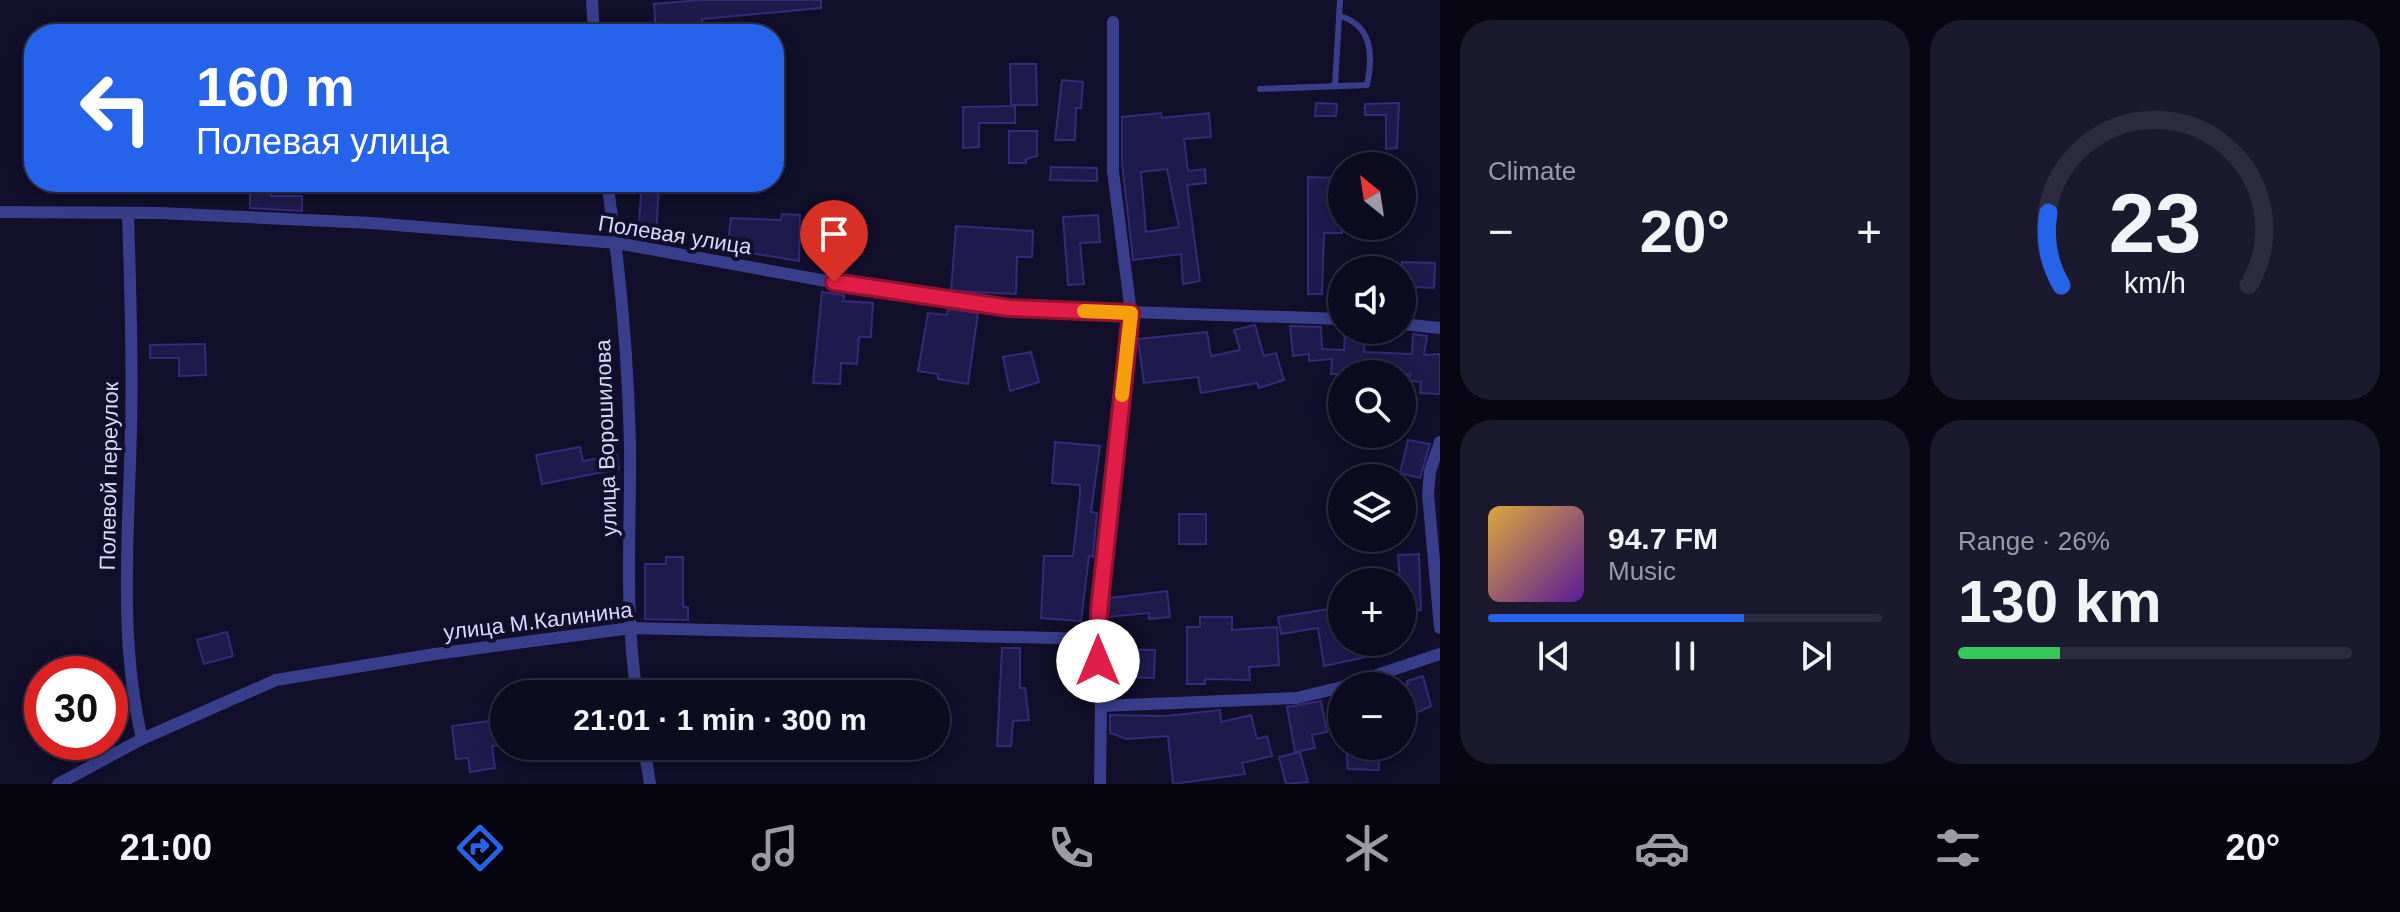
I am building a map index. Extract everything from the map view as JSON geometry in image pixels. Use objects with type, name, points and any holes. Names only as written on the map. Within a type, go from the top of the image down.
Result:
[{"type":"street","points":[[592,0],[593,24]]},
{"type":"street","points":[[1100,784],[1101,706],[1096,639],[1131,313],[1113,171],[1113,22]]},
{"type":"street","name":"улица Ворошилова","points":[[609,192],[617,243],[630,440],[631,628],[636,680]]},
{"type":"street","name":"Полевая улица","points":[[0,212],[128,213],[371,223],[617,243],[865,288],[1009,308],[1328,319]]},
{"type":"street","name":"Полевой переулок","points":[[128,213],[132,409],[127,609],[130,690],[142,739]]},
{"type":"street","points":[[1416,325],[1440,328]]},
{"type":"street","points":[[1440,442],[1430,471],[1428,494],[1440,628]]},
{"type":"street","name":"улица М.Калинина","points":[[58,784],[142,739],[276,680],[435,654],[631,628],[1096,639]]},
{"type":"street","points":[[1385,672],[1440,654]]},
{"type":"street","points":[[1101,706],[1297,698],[1328,690]]},
{"type":"street","points":[[646,760],[650,784]]},
{"type":"lane","points":[[1335,86],[1340,0]]},
{"type":"lane","points":[[1260,89],[1367,85],[1371,54],[1364,31],[1340,16]]},
{"type":"building","points":[[700,0],[821,0],[821,8],[702,19],[702,24],[655,24],[654,4]]},
{"type":"building","points":[[1010,64],[1036,64],[1037,105],[1011,105]]},
{"type":"building","points":[[1062,80],[1083,82],[1081,108],[1076,108],[1075,140],[1055,140]]},
{"type":"building","points":[[1316,103],[1337,104],[1336,116],[1315,116]]},
{"type":"building","points":[[1399,103],[1397,148],[1386,149],[1386,115],[1365,115],[1365,104]]},
{"type":"building","points":[[1015,106],[1015,123],[979,123],[979,147],[963,148],[963,107]]},
{"type":"building","points":[[1161,113],[1162,118],[1209,113],[1211,137],[1184,139],[1188,171],[1205,169],[1206,183],[1187,185],[1200,281],[1183,284],[1181,254],[1133,260],[1122,163],[1122,117]],"holes":[[[1167,169],[1179,227],[1146,232],[1141,172]]]},
{"type":"building","points":[[1009,131],[1037,131],[1037,156],[1026,159],[1026,163],[1009,163]]},
{"type":"building","points":[[1051,167],[1097,168],[1097,181],[1050,180]]},
{"type":"building","points":[[1308,177],[1328,178],[1328,233],[1324,233],[1322,294],[1308,294]]},
{"type":"building","points":[[250,192],[302,196],[302,211],[250,208]]},
{"type":"building","points":[[641,192],[658,192],[656,241],[623,235],[622,222],[639,222]]},
{"type":"building","points":[[782,214],[800,215],[799,261],[727,249],[731,218],[781,220]]},
{"type":"building","points":[[1098,215],[1100,242],[1080,243],[1084,284],[1068,285],[1063,217]]},
{"type":"building","points":[[956,226],[1033,231],[1032,257],[1017,257],[1016,294],[951,291]]},
{"type":"building","points":[[1416,262],[1435,263],[1434,288],[1416,287]]},
{"type":"building","points":[[822,292],[844,295],[843,301],[873,303],[871,337],[859,337],[857,364],[841,363],[840,384],[813,383]]},
{"type":"building","points":[[948,309],[978,313],[968,384],[938,379],[938,374],[918,371],[928,313],[947,315]]},
{"type":"building","points":[[1255,325],[1264,356],[1276,353],[1284,380],[1259,388],[1257,383],[1201,393],[1198,377],[1144,383],[1138,339],[1207,332],[1211,356],[1240,350],[1234,330]]},
{"type":"building","points":[[1290,326],[1321,327],[1322,349],[1344,350],[1344,344],[1364,344],[1364,352],[1412,354],[1416,334],[1427,336],[1424,355],[1440,354],[1440,394],[1420,393],[1421,382],[1416,382],[1416,360],[1309,361],[1309,354],[1293,356]]},
{"type":"building","points":[[205,344],[206,375],[179,376],[179,358],[150,358],[150,345]]},
{"type":"building","points":[[1031,352],[1039,382],[1010,391],[1003,357]]},
{"type":"building","points":[[1416,441],[1430,444],[1420,478],[1416,477],[1416,464],[1402,464],[1406,448],[1416,448]]},
{"type":"building","points":[[1055,442],[1100,446],[1091,512],[1097,513],[1093,557],[1089,556],[1081,621],[1041,618],[1044,556],[1073,556],[1080,495],[1080,485],[1052,483]]},
{"type":"building","points":[[580,447],[583,461],[617,455],[619,469],[542,484],[536,455]]},
{"type":"building","points":[[1179,514],[1206,514],[1206,544],[1179,544]]},
{"type":"building","points":[[1419,554],[1421,610],[1416,610],[1416,568],[1399,568],[1398,555]]},
{"type":"building","points":[[666,557],[683,557],[683,607],[688,607],[688,620],[645,619],[645,564],[666,564]]},
{"type":"building","points":[[1167,591],[1170,617],[1149,619],[1149,613],[1108,617],[1110,598]]},
{"type":"building","points":[[1328,609],[1328,656],[1371,656],[1324,666],[1318,628],[1281,634],[1278,617]]},
{"type":"building","points":[[1200,617],[1232,617],[1232,630],[1277,627],[1279,665],[1249,667],[1250,680],[1205,679],[1205,684],[1187,684],[1187,627],[1200,627]]},
{"type":"building","points":[[227,632],[233,656],[204,664],[197,640]]},
{"type":"building","points":[[1002,648],[1020,648],[1020,688],[1025,688],[1029,720],[1013,721],[1011,746],[997,746]]},
{"type":"building","points":[[1125,649],[1155,650],[1154,678],[1124,677]]},
{"type":"building","points":[[1423,676],[1431,706],[1416,713],[1416,678]]},
{"type":"building","points":[[1321,701],[1327,732],[1312,735],[1315,748],[1295,752],[1287,707]]},
{"type":"building","points":[[1220,710],[1221,722],[1251,715],[1257,739],[1267,736],[1272,756],[1242,763],[1245,774],[1173,784],[1168,736],[1127,739],[1110,733],[1110,715],[1166,716]]},
{"type":"building","points":[[490,721],[490,760],[494,760],[495,768],[470,772],[468,758],[456,759],[452,726]]},
{"type":"building","points":[[1300,752],[1308,782],[1286,784],[1279,757]]},
{"type":"building","points":[[1347,760],[1379,760],[1379,770],[1348,769]]},
{"type":"slow traffic","points":[[1084,311],[1131,313],[1122,395]]},
{"type":"route","points":[[834,282],[1009,308],[1131,313],[1096,639],[1098,661]]}]
